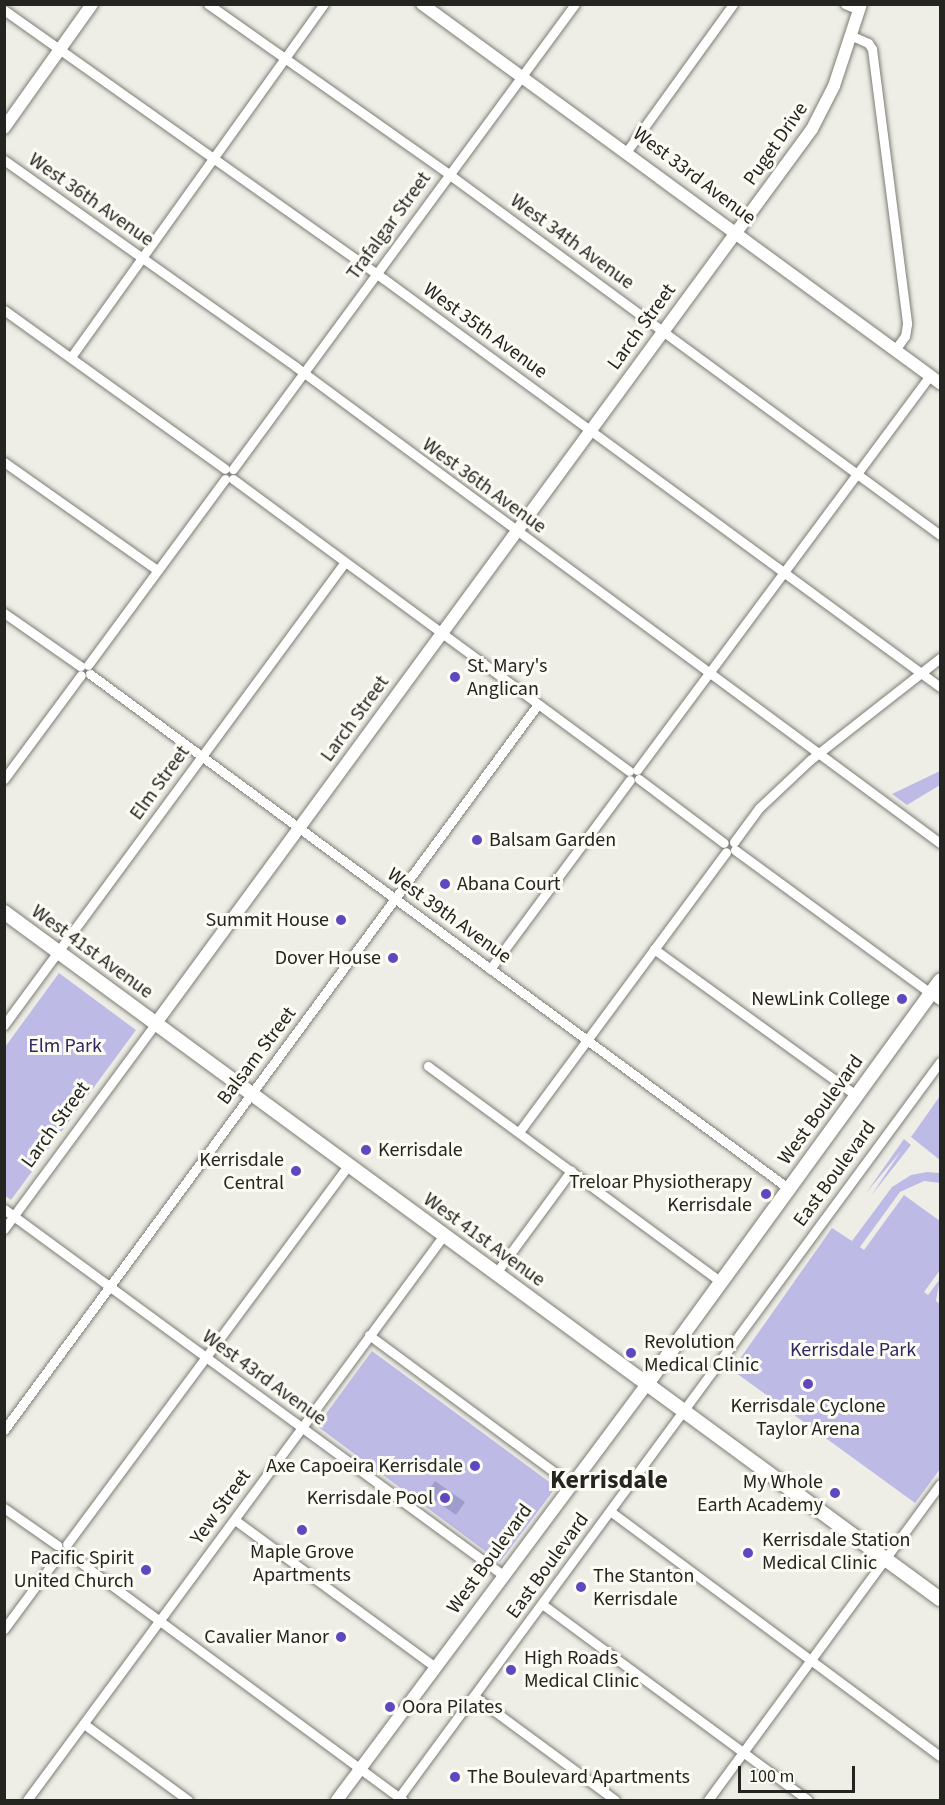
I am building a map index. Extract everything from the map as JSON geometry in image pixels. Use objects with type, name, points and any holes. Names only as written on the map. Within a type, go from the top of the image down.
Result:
[{"type":"main road","name":"West 41st Avenue","points":[[4,912],[940,1599]]},
{"type":"main road","name":"West Boulevard","points":[[647,1384],[856,1095],[936,997],[940,980]]},
{"type":"street","points":[[4,128],[92,4]]},
{"type":"street","name":"West 34th Avenue","points":[[208,4],[450,175],[940,535]]},
{"type":"street","points":[[71,357],[324,4]]},
{"type":"street","name":"West 33rd Avenue","points":[[422,4],[627,151],[940,383]]},
{"type":"street","name":"Trafalgar Street","points":[[4,779],[575,4]]},
{"type":"street","points":[[627,151],[733,4]]},
{"type":"street","points":[[845,4],[860,7]]},
{"type":"street","name":"Puget Drive","points":[[736,232],[824,109],[860,7]]},
{"type":"street","name":"West 35th Avenue","points":[[4,10],[376,274],[940,687]]},
{"type":"street","points":[[850,35],[868,43],[872,49],[907,324],[905,336],[895,350]]},
{"type":"street","name":"West 36th Avenue","points":[[4,160],[303,373],[940,843]]},
{"type":"street","name":"Larch Street","points":[[4,1229],[736,232]]},
{"type":"street","points":[[4,310],[71,357],[730,847],[936,997]]},
{"type":"street","points":[[490,969],[930,375]]},
{"type":"street","points":[[4,462],[158,570]]},
{"type":"street","name":"Elm Street","points":[[4,1025],[345,562]]},
{"type":"street","name":"West 39th Avenue","points":[[4,612],[788,1188]]},
{"type":"street","points":[[519,1132],[759,808],[818,753],[940,658]]},
{"type":"street","name":"Balsam Street","points":[[4,1430],[538,704]]},
{"type":"street","points":[[654,949],[856,1095]]},
{"type":"street","name":"East Boulevard","points":[[400,1800],[610,1511],[687,1412],[718,1363],[940,1062]]},
{"type":"street","points":[[428,1066],[720,1281]]},
{"type":"street","points":[[4,1508],[57,1545],[67,1544],[348,1165]]},
{"type":"street","points":[[496,1274],[570,1171]]},
{"type":"street","name":"West 43rd Avenue","points":[[4,1209],[503,1575]]},
{"type":"street","name":"Yew Street","points":[[27,1800],[444,1235]]},
{"type":"street","points":[[369,1335],[570,1484]]},
{"type":"street","name":"West Boulevard","points":[[337,1800],[570,1484],[647,1384]]},
{"type":"street","points":[[708,1800],[940,1484]]},
{"type":"street","points":[[610,1511],[940,1756]]},
{"type":"street","points":[[235,1520],[435,1667]]},
{"type":"street","points":[[67,1544],[69,1554],[400,1800]]},
{"type":"street","points":[[4,1629],[58,1556],[57,1545]]},
{"type":"street","points":[[58,1556],[69,1554]]},
{"type":"street","points":[[542,1604],[808,1800]]},
{"type":"street","points":[[474,1696],[615,1800]]},
{"type":"street","points":[[84,1724],[189,1800]]},
{"type":"green space","points":[[940,771],[940,785],[907,805],[892,794]]},
{"type":"green space","name":"Elm Park","points":[[59,973],[136,1030],[11,1200],[4,1195],[5,1047]]},
{"type":"green space","points":[[940,1096],[940,1160],[911,1137]]},
{"type":"green space","points":[[904,1139],[911,1145],[871,1196],[901,1151],[866,1193]]},
{"type":"green space","name":"Kerrisdale Park","points":[[927,1172],[940,1173],[940,1183],[924,1181],[900,1192],[860,1247],[864,1250],[904,1195],[940,1221],[940,1270],[924,1292],[928,1295],[940,1279],[936,1301],[940,1304],[940,1469],[915,1503],[732,1370],[832,1228],[852,1241],[892,1187],[911,1175]]},
{"type":"green space","points":[[372,1351],[556,1487],[500,1562],[317,1426]]},
{"type":"shaded area","points":[[435,1481],[465,1502],[456,1515],[426,1494]]},
{"type":"place","name":"St. Mary's Anglican","points":[[455,677]]},
{"type":"place","name":"Balsam Garden","points":[[477,840]]},
{"type":"place","name":"Abana Court","points":[[445,884]]},
{"type":"place","name":"Summit House","points":[[341,920]]},
{"type":"place","name":"Dover House","points":[[393,958]]},
{"type":"place","name":"NewLink College","points":[[902,999]]},
{"type":"place","name":"Kerrisdale","points":[[366,1150]]},
{"type":"place","name":"Kerrisdale Central","points":[[296,1171]]},
{"type":"place","name":"Treloar Physiotherapy Kerrisdale","points":[[766,1194]]},
{"type":"place","name":"Revolution Medical Clinic","points":[[631,1353]]},
{"type":"place","name":"Kerrisdale Cyclone Taylor Arena","points":[[808,1384]]},
{"type":"place","name":"Axe Capoeira Kerrisdale","points":[[475,1466]]},
{"type":"place","name":"My Whole Earth Academy","points":[[835,1493]]},
{"type":"place","name":"Kerrisdale Pool","points":[[445,1498]]},
{"type":"place","name":"Maple Grove Apartments","points":[[302,1530]]},
{"type":"place","name":"Kerrisdale Station Medical Clinic","points":[[748,1553]]},
{"type":"place","name":"Pacific Spirit United Church","points":[[146,1570]]},
{"type":"place","name":"The Stanton Kerrisdale","points":[[581,1587]]},
{"type":"place","name":"Cavalier Manor","points":[[341,1637]]},
{"type":"place","name":"High Roads Medical Clinic","points":[[511,1670]]},
{"type":"place","name":"Oora Pilates","points":[[390,1707]]},
{"type":"place","name":"The Boulevard Apartments","points":[[455,1777]]},
{"type":"district","name":"Kerrisdale","points":[[609,1480]]}]
